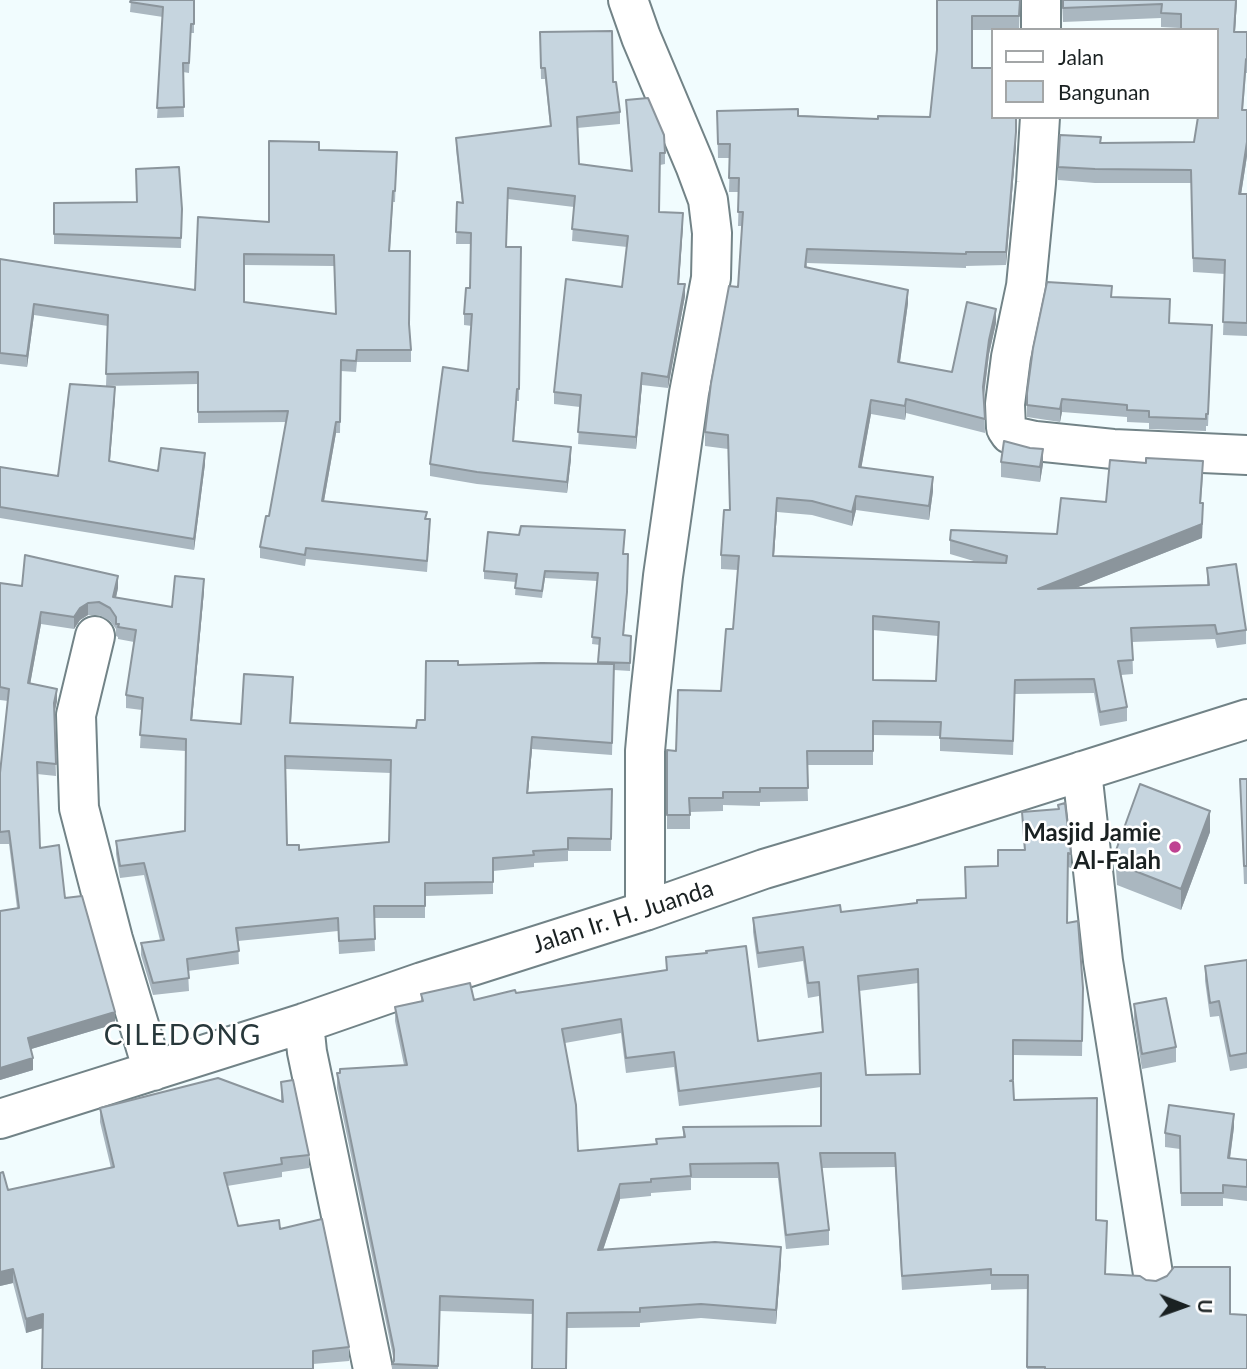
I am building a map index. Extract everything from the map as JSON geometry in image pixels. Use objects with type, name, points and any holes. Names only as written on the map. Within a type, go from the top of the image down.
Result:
[{"type":"street","points":[[628,0],[708,200],[712,233],[711,278],[687,406],[663,576],[650,696],[645,751],[645,911]]},
{"type":"street","points":[[1041,0],[1041,28]]},
{"type":"street","points":[[1040,119],[1026,286],[1011,357],[1005,404],[1006,428],[1010,434],[1035,441],[1113,449],[1247,455]]},
{"type":"street","points":[[95,636],[76,715],[79,808],[113,939],[153,1071]]},
{"type":"street","name":"Jalan Ir. H. Juanda","points":[[0,1119],[304,1023],[764,869],[1247,719]]},
{"type":"street","points":[[1082,771],[1103,961],[1153,1274]]},
{"type":"street","points":[[304,1023],[310,1065],[373,1369]]},
{"type":"building","points":[[194,0],[189,63],[183,63],[184,107],[157,108],[163,7],[130,2]]},
{"type":"building","points":[[937,0],[1020,0],[1019,16],[972,16],[972,68],[992,68],[992,119],[1016,119],[1006,252],[966,254],[807,249],[805,267],[908,290],[898,362],[952,372],[967,302],[996,309],[983,387],[985,419],[906,399],[905,406],[871,400],[859,467],[933,477],[929,506],[856,496],[852,512],[812,501],[777,498],[773,556],[1006,563],[1007,556],[950,540],[951,530],[1057,534],[1061,498],[1106,502],[1110,460],[1146,463],[1146,458],[1203,461],[1200,503],[1203,503],[1202,524],[1038,589],[1209,585],[1207,568],[1236,564],[1246,630],[1217,634],[1215,625],[1131,628],[1133,660],[1118,661],[1127,707],[1100,712],[1094,679],[1015,680],[1013,741],[940,738],[941,722],[873,721],[873,751],[807,751],[808,788],[760,788],[760,792],[723,792],[723,798],[689,798],[690,815],[667,815],[667,750],[676,751],[678,690],[721,691],[726,629],[733,629],[739,556],[721,555],[724,510],[730,510],[728,435],[705,432],[729,286],[738,287],[743,212],[738,212],[739,178],[729,178],[730,144],[718,144],[717,111],[798,109],[798,116],[878,119],[878,116],[930,117],[937,50]],"holes":[[[873,616],[939,622],[936,681],[873,680]]]},
{"type":"building","points":[[1063,0],[1236,0],[1234,32],[1247,32],[1242,110],[1247,110],[1247,142],[1239,194],[1247,194],[1247,323],[1223,322],[1225,260],[1193,258],[1191,170],[1058,167],[1060,135],[1101,137],[1100,143],[1194,142],[1198,119],[1219,119],[1219,28],[1181,28],[1181,14],[1161,13],[1162,4],[1063,8]]},
{"type":"building","points":[[612,31],[613,82],[616,82],[620,112],[577,117],[579,164],[632,171],[626,100],[648,98],[664,135],[665,153],[660,153],[659,212],[683,213],[678,284],[685,284],[668,377],[642,373],[636,437],[578,432],[581,395],[554,392],[566,279],[622,287],[628,236],[572,229],[575,196],[508,188],[506,247],[521,247],[519,389],[513,441],[571,447],[567,482],[430,464],[443,367],[468,371],[472,314],[464,314],[466,288],[470,288],[471,233],[456,232],[457,202],[463,203],[456,138],[551,126],[545,68],[541,68],[540,32]]},
{"type":"building","points":[[269,141],[319,142],[319,150],[397,152],[389,251],[410,251],[411,350],[357,350],[356,361],[341,360],[340,422],[336,422],[322,501],[427,512],[425,519],[430,519],[427,561],[306,548],[305,555],[260,547],[266,516],[269,516],[288,411],[198,412],[198,372],[106,374],[108,315],[34,304],[27,356],[0,353],[0,259],[195,290],[198,217],[269,222]],"holes":[[[244,254],[334,255],[336,314],[244,302]]]},
{"type":"building","points":[[179,167],[181,238],[54,234],[54,203],[137,202],[136,169]]},
{"type":"building","points":[[1047,282],[1112,286],[1111,297],[1170,299],[1169,323],[1212,325],[1206,419],[1149,417],[1149,411],[1127,410],[1127,405],[1062,399],[1060,409],[1027,405],[1033,348]]},
{"type":"building","points":[[70,384],[115,387],[109,461],[158,471],[161,448],[205,453],[194,539],[0,507],[0,467],[58,476]]},
{"type":"building","points":[[1004,441],[1043,449],[1040,467],[1001,462]]},
{"type":"building","points":[[521,526],[625,530],[623,554],[628,554],[623,635],[631,636],[630,663],[598,662],[600,638],[592,637],[598,573],[545,571],[542,591],[515,588],[517,574],[484,571],[488,532],[519,535]]},
{"type":"building","points":[[25,555],[118,576],[113,597],[172,607],[175,576],[204,579],[191,720],[241,724],[244,674],[293,677],[290,723],[416,728],[417,720],[425,720],[426,661],[458,661],[458,665],[614,664],[612,743],[532,737],[527,793],[612,789],[611,839],[568,838],[568,849],[533,851],[534,855],[493,858],[493,882],[425,883],[425,906],[374,906],[375,939],[339,941],[338,918],[236,928],[239,951],[187,959],[189,978],[153,983],[141,943],[164,940],[144,863],[120,866],[116,841],[185,831],[186,739],[140,735],[143,698],[126,695],[136,630],[118,627],[110,608],[99,602],[88,603],[80,608],[74,617],[41,612],[28,683],[57,689],[54,703],[56,764],[37,762],[40,848],[59,845],[65,898],[82,896],[115,1012],[28,1038],[33,1058],[0,1068],[0,911],[19,908],[9,831],[0,832],[0,773],[9,689],[0,687],[0,583],[22,586]],"holes":[[[285,756],[391,760],[389,842],[299,850],[299,845],[287,845]]]},
{"type":"building","points":[[1240,779],[1247,779],[1247,866],[1244,866]]},
{"type":"building","points":[[1140,784],[1210,811],[1181,889],[1117,864],[1115,853]]},
{"type":"building","points":[[1065,803],[1071,854],[1068,853],[1067,923],[1078,921],[1083,988],[1082,1041],[1013,1040],[1013,1080],[1010,1081],[1013,1081],[1014,1100],[1097,1098],[1096,1220],[1107,1221],[1105,1274],[1140,1276],[1156,1281],[1167,1276],[1174,1267],[1230,1267],[1230,1314],[1247,1315],[1247,1369],[1027,1367],[1028,1275],[991,1275],[991,1269],[902,1276],[895,1153],[820,1153],[829,1230],[786,1235],[778,1163],[690,1164],[691,1176],[620,1184],[598,1250],[715,1242],[781,1247],[776,1310],[701,1304],[640,1308],[640,1312],[567,1313],[566,1369],[532,1369],[533,1300],[440,1296],[438,1366],[392,1364],[394,1350],[337,1073],[340,1073],[340,1069],[407,1065],[395,1007],[423,1001],[421,994],[470,983],[474,1000],[515,990],[516,993],[667,970],[666,957],[746,946],[758,1041],[823,1032],[819,982],[808,983],[803,947],[758,953],[753,918],[840,905],[841,912],[917,903],[917,900],[966,898],[965,867],[998,866],[998,850],[1025,850],[1022,812],[1059,809],[1058,805]],"holes":[[[918,969],[920,1074],[866,1075],[858,976]],[[621,1019],[626,1058],[674,1052],[679,1091],[821,1073],[821,1126],[683,1127],[685,1137],[656,1139],[657,1144],[578,1151],[576,1105],[562,1029]]]},
{"type":"building","points":[[1247,960],[1247,1053],[1230,1056],[1219,1001],[1210,1003],[1205,966]]},
{"type":"building","points":[[1166,998],[1176,1047],[1142,1054],[1134,1004]]},
{"type":"building","points":[[218,1078],[283,1102],[281,1082],[293,1080],[309,1155],[281,1158],[282,1164],[224,1173],[238,1226],[279,1220],[280,1229],[322,1219],[349,1347],[313,1351],[313,1369],[42,1369],[43,1314],[26,1319],[13,1269],[0,1272],[0,1173],[3,1172],[8,1190],[114,1167],[100,1108]]},
{"type":"building","points":[[1169,1105],[1234,1114],[1228,1158],[1247,1160],[1247,1187],[1223,1185],[1223,1193],[1181,1193],[1180,1136],[1165,1133]]},
{"type":"place","name":"Masjid Jamie Al-Falah","points":[[1175,847]]},
{"type":"district","name":"CILEDONG","points":[[183,1036]]}]
